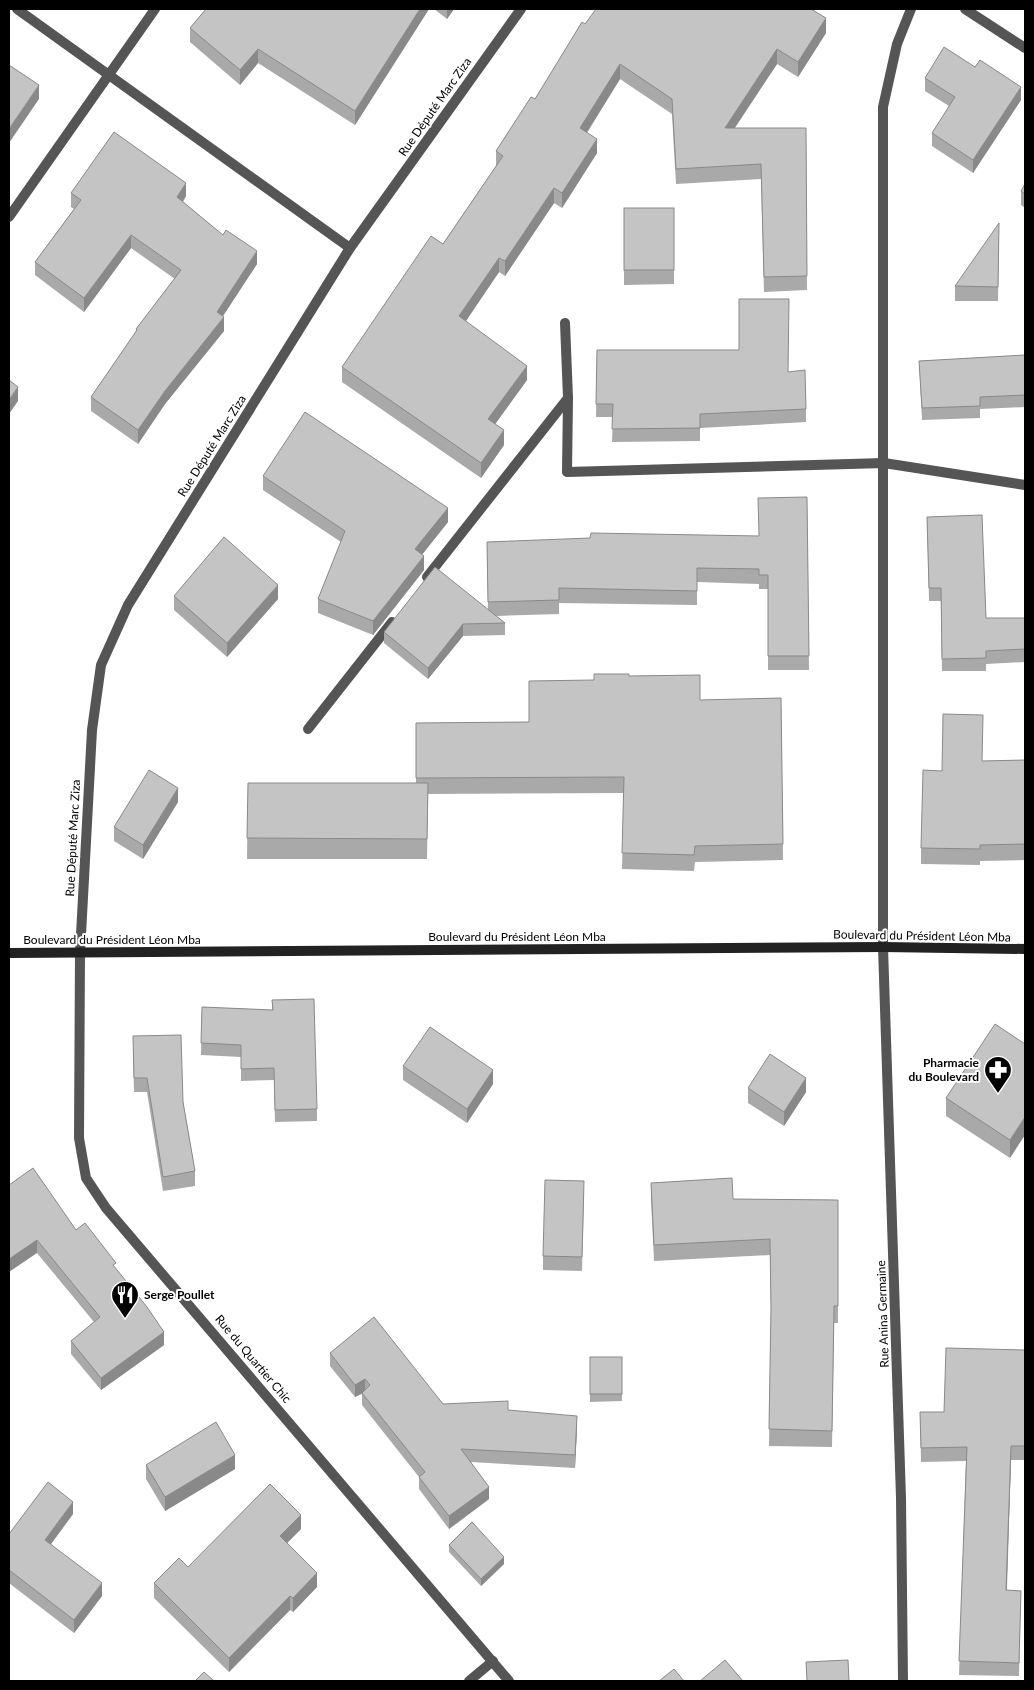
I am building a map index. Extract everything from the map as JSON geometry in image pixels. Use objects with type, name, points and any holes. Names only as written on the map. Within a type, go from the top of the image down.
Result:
[{"type":"street","points":[[17,9],[350,248]]},
{"type":"street","points":[[9,217],[108,73],[155,9]]},
{"type":"street","name":"Rue Député Marc Ziza","points":[[80,954],[92,730],[101,665],[128,605],[350,248],[521,9]]},
{"type":"street","name":"Rue Anina Germaine","points":[[903,1681],[902,1498],[883,946],[883,107],[897,44],[911,9]]},
{"type":"street","points":[[965,9],[1025,48]]},
{"type":"street","points":[[565,323],[568,398],[567,472],[884,463],[1025,485]]},
{"type":"street","points":[[423,583],[568,398]]},
{"type":"street","points":[[308,729],[399,614]]},
{"type":"street","name":"Boulevard du Président Léon Mba","points":[[9,953],[80,954],[883,946],[1025,949]]},
{"type":"street","name":"Rue du Quartier Chic","points":[[80,954],[79,1138],[86,1178],[106,1208],[509,1681]]},
{"type":"street","points":[[469,1681],[493,1661]]},
{"type":"building","points":[[206,9],[420,9],[355,111],[258,49],[240,70],[190,28]]},
{"type":"building","points":[[596,9],[811,9],[826,18],[798,62],[777,49],[725,128],[806,128],[807,276],[764,277],[761,164],[676,169],[672,99],[620,64],[580,128],[597,139],[562,193],[554,188],[505,261],[499,258],[459,316],[527,366],[488,419],[504,430],[481,463],[342,367],[431,236],[443,244],[503,156],[496,151],[531,97],[535,99],[582,22],[585,24]]},
{"type":"building","points":[[944,47],[975,67],[980,60],[1021,87],[973,160],[932,133],[955,97],[925,78]]},
{"type":"building","points":[[9,65],[39,85],[9,129]]},
{"type":"building","points":[[114,132],[186,183],[177,197],[223,235],[226,230],[257,251],[217,312],[224,317],[165,391],[138,430],[91,397],[136,329],[181,270],[131,235],[84,298],[35,262],[81,200],[71,193]]},
{"type":"building","points":[[1025,184],[1025,194],[1021,191]]},
{"type":"building","points":[[624,208],[674,208],[674,270],[624,270]]},
{"type":"building","points":[[999,223],[998,287],[955,286]]},
{"type":"building","points":[[739,299],[789,299],[788,372],[805,370],[806,409],[700,414],[700,428],[612,429],[613,404],[596,404],[597,350],[739,350]]},
{"type":"building","points":[[1025,355],[1025,395],[980,397],[980,406],[922,408],[919,361]]},
{"type":"building","points":[[9,380],[18,387],[9,400]]},
{"type":"building","points":[[305,412],[448,508],[415,549],[424,556],[373,621],[318,599],[345,531],[263,476]]},
{"type":"building","points":[[807,497],[809,656],[768,656],[768,575],[759,575],[759,569],[697,568],[697,591],[559,588],[559,600],[488,602],[487,542],[590,538],[591,533],[759,536],[758,498]]},
{"type":"building","points":[[982,515],[986,618],[1025,618],[1025,649],[986,651],[986,658],[942,659],[941,588],[929,588],[927,517]]},
{"type":"building","points":[[224,537],[278,585],[227,643],[174,596]]},
{"type":"building","points":[[435,567],[505,623],[463,624],[428,668],[384,632]]},
{"type":"building","points":[[594,674],[629,674],[629,676],[700,675],[700,700],[781,698],[783,844],[695,846],[694,855],[622,853],[624,777],[416,778],[416,723],[529,722],[529,681],[594,680]]},
{"type":"building","points":[[943,714],[983,715],[982,761],[1025,760],[1025,844],[980,845],[980,849],[921,848],[923,770],[942,771]]},
{"type":"building","points":[[149,770],[178,788],[143,845],[114,827]]},
{"type":"building","points":[[248,783],[428,783],[427,839],[247,838]]},
{"type":"building","points":[[314,999],[317,1109],[275,1110],[274,1068],[241,1069],[241,1045],[201,1043],[202,1007],[273,1010],[272,1000]]},
{"type":"building","points":[[995,1024],[1025,1044],[1025,1117],[1010,1140],[946,1098]]},
{"type":"building","points":[[430,1027],[493,1070],[467,1109],[403,1066]]},
{"type":"building","points":[[181,1035],[183,1102],[195,1171],[163,1177],[147,1078],[134,1078],[133,1036]]},
{"type":"building","points":[[770,1054],[806,1078],[784,1112],[748,1088]]},
{"type":"building","points":[[33,1168],[76,1230],[85,1223],[116,1263],[113,1265],[147,1307],[164,1332],[101,1378],[71,1341],[100,1317],[37,1240],[9,1259],[9,1185]]},
{"type":"building","points":[[732,1178],[733,1199],[838,1200],[838,1306],[834,1306],[832,1431],[769,1429],[770,1239],[654,1245],[651,1183]]},
{"type":"building","points":[[545,1180],[584,1181],[582,1257],[543,1256]]},
{"type":"building","points":[[374,1317],[443,1404],[508,1401],[508,1410],[577,1416],[575,1455],[461,1449],[489,1487],[449,1516],[419,1477],[425,1472],[362,1393],[370,1385],[365,1379],[355,1385],[330,1353]]},
{"type":"building","points":[[946,1348],[1025,1350],[1025,1446],[1011,1446],[1006,1590],[1021,1591],[1019,1663],[959,1661],[967,1447],[921,1448],[920,1412],[944,1412]]},
{"type":"building","points":[[590,1357],[622,1357],[622,1394],[590,1394]]},
{"type":"building","points":[[216,1422],[235,1455],[165,1497],[146,1465]]},
{"type":"building","points":[[48,1482],[73,1502],[45,1540],[102,1583],[74,1620],[9,1570],[9,1534]]},
{"type":"building","points":[[270,1484],[301,1515],[280,1536],[317,1573],[293,1598],[290,1596],[229,1658],[154,1583],[179,1558],[188,1567]]},
{"type":"building","points":[[472,1522],[504,1557],[481,1579],[449,1545]]},
{"type":"building","points":[[725,1660],[743,1681],[700,1681]]},
{"type":"building","points":[[848,1660],[849,1681],[807,1681],[806,1662]]},
{"type":"building","points":[[674,1669],[684,1681],[659,1681]]},
{"type":"building","points":[[204,1672],[214,1681],[195,1681]]},
{"type":"place","name":"Pharmacie du Boulevard","points":[[998,1094]]},
{"type":"place","name":"Serge Poullet","points":[[125,1319]]}]
